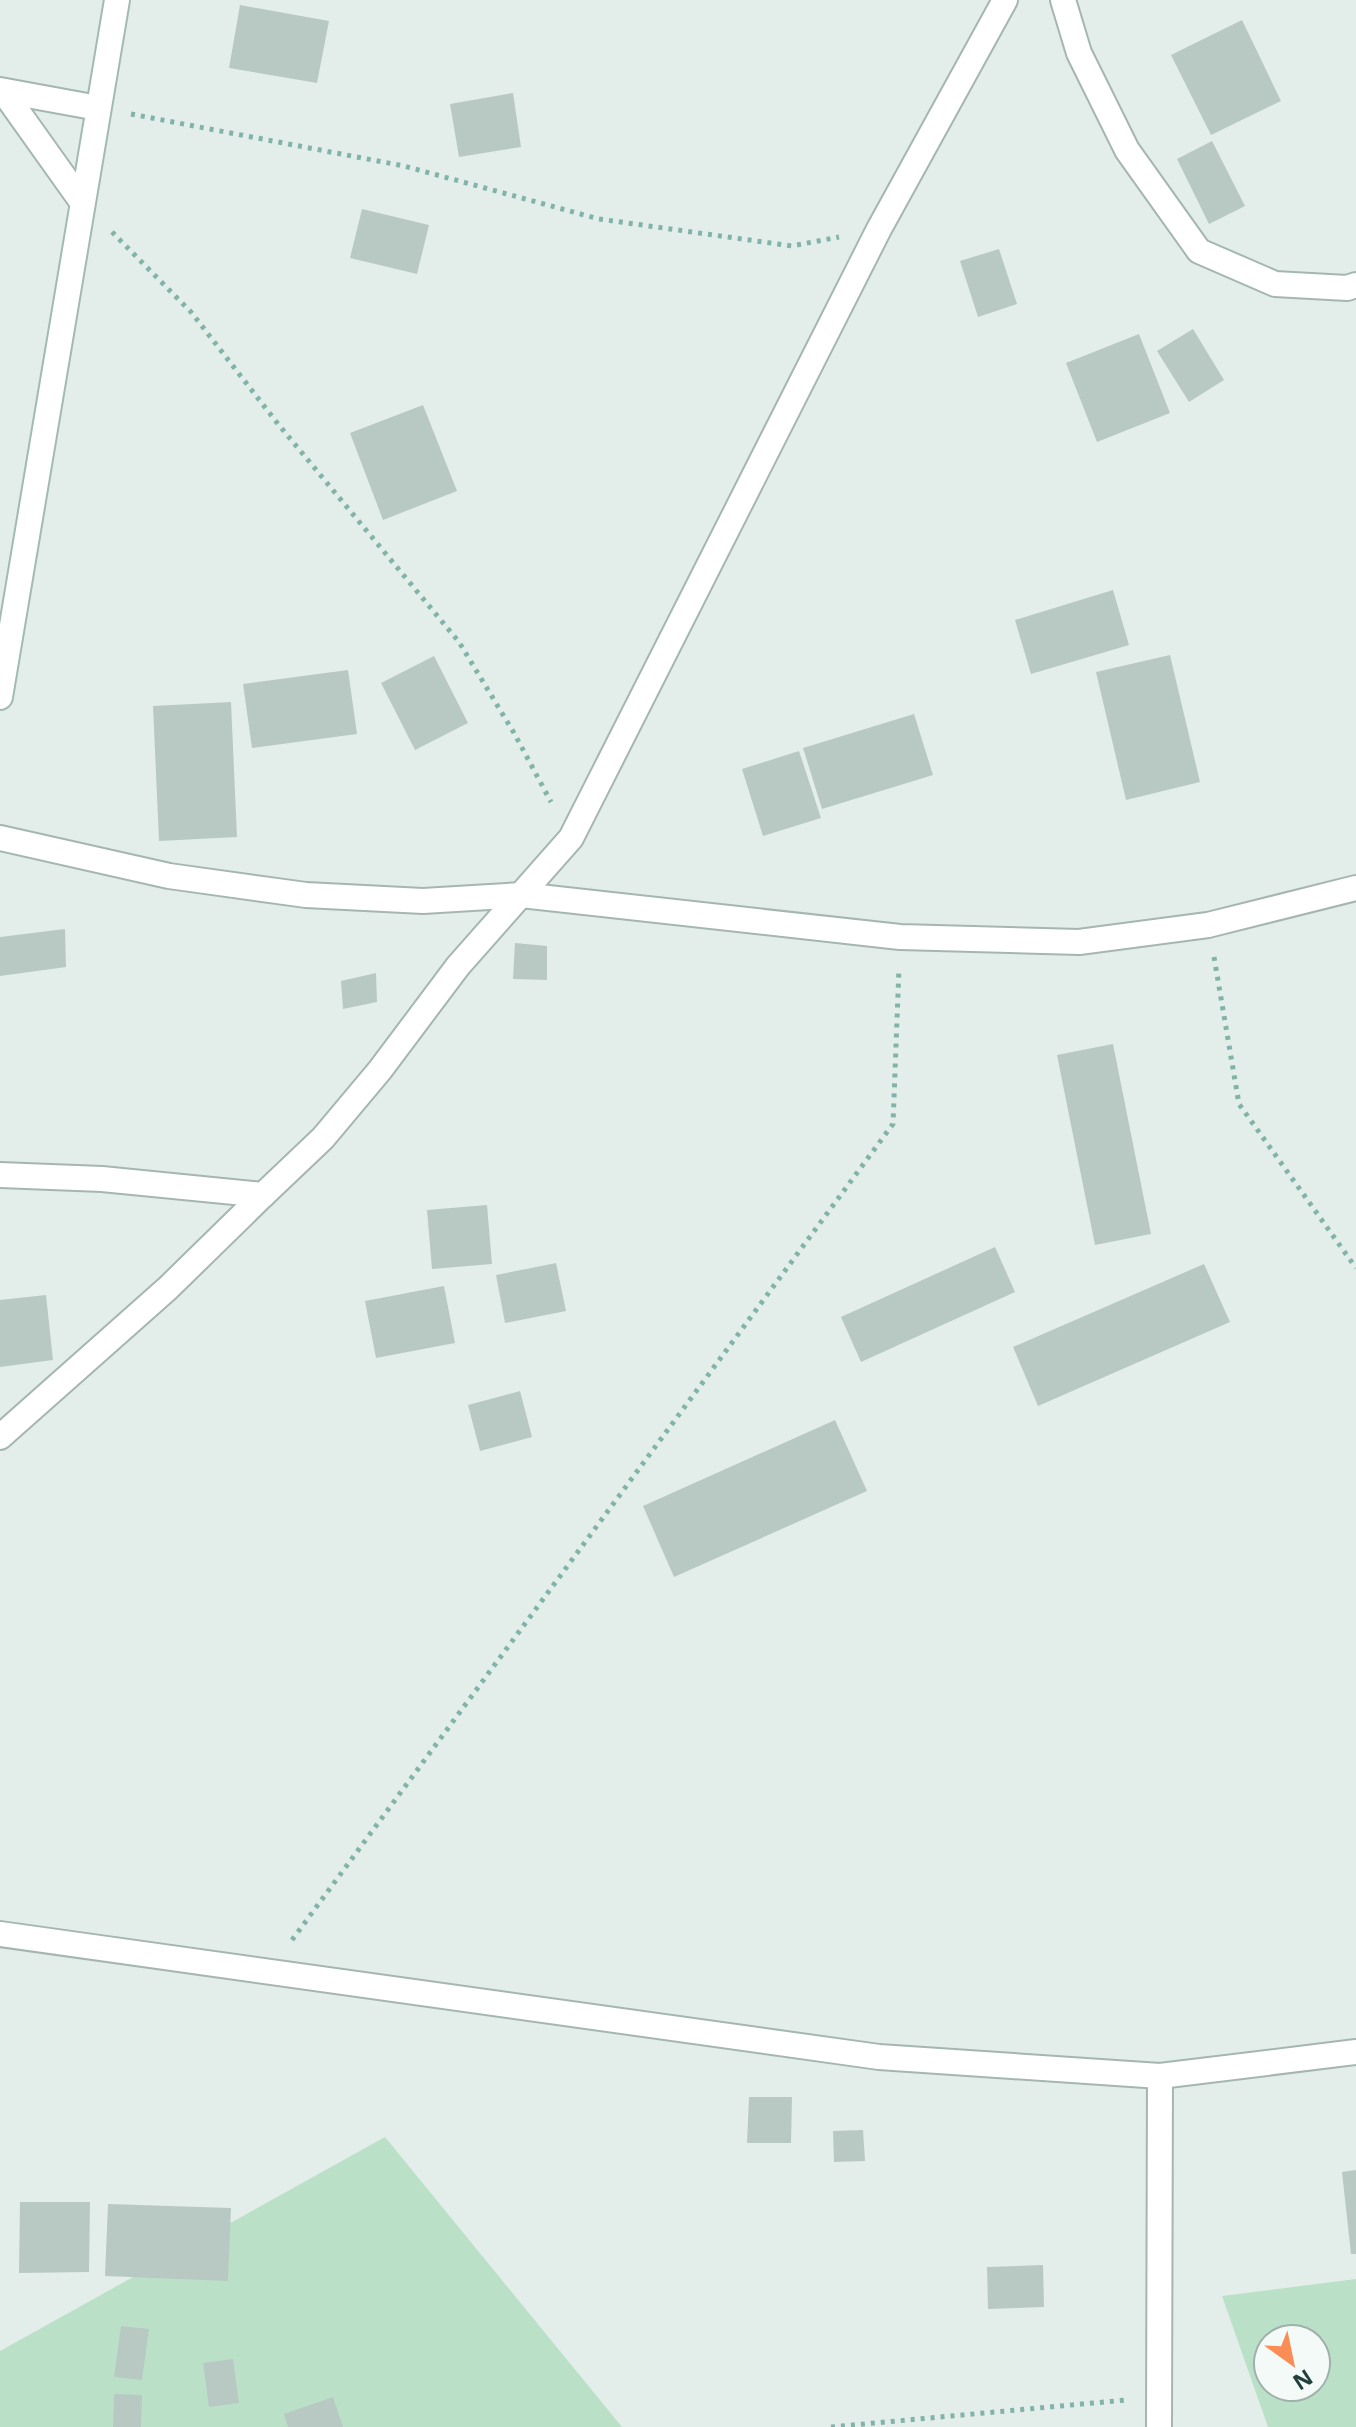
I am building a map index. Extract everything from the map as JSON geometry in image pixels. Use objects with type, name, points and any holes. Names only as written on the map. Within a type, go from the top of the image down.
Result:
[{"type":"street","points":[[0,697],[117,0]]},
{"type":"street","points":[[0,1437],[168,1288],[323,1138],[380,1070],[458,966],[571,838],[879,229],[1005,0]]},
{"type":"street","points":[[1063,0],[1079,53],[1127,150],[1199,251],[1275,284],[1347,288],[1356,285]]},
{"type":"street","points":[[2,90],[98,108]]},
{"type":"street","points":[[2,90],[82,202]]},
{"type":"street","points":[[0,838],[169,876],[306,895],[423,901],[521,895],[900,937],[1079,942],[1208,925],[1356,888]]},
{"type":"street","points":[[0,1175],[102,1179],[263,1195]]},
{"type":"street","points":[[0,1934],[879,2057],[1160,2076],[1356,2052]]},
{"type":"street","points":[[1159,2427],[1160,2076]]},
{"type":"path","points":[[98,108],[404,166],[599,219],[792,246],[879,229]]},
{"type":"path","points":[[82,202],[191,312],[278,424],[459,642],[514,733],[571,838]]},
{"type":"path","points":[[1208,925],[1239,1104],[1356,1268]]},
{"type":"path","points":[[267,1973],[893,1124],[900,937]]},
{"type":"path","points":[[831,2427],[1159,2397]]},
{"type":"green space","points":[[385,2137],[622,2427],[0,2427],[0,2351]]},
{"type":"green space","points":[[1356,2279],[1356,2427],[1268,2427],[1260,2403],[1332,2403],[1332,2323],[1252,2323],[1252,2381],[1222,2296]]},
{"type":"building","points":[[240,5],[329,21],[317,83],[229,68]]},
{"type":"building","points":[[1242,20],[1281,101],[1211,135],[1171,55]]},
{"type":"building","points":[[513,93],[521,147],[459,157],[450,104]]},
{"type":"building","points":[[1212,141],[1245,206],[1209,224],[1177,159]]},
{"type":"building","points":[[362,209],[429,225],[417,274],[350,258]]},
{"type":"building","points":[[999,249],[1017,304],[978,317],[960,261]]},
{"type":"building","points":[[1193,329],[1224,380],[1189,402],[1157,351]]},
{"type":"building","points":[[1139,334],[1170,413],[1097,442],[1066,363]]},
{"type":"building","points":[[423,405],[457,491],[383,520],[350,433]]},
{"type":"building","points":[[1113,590],[1129,645],[1031,674],[1015,620]]},
{"type":"building","points":[[1170,655],[1200,782],[1126,800],[1096,672]]},
{"type":"building","points":[[434,656],[468,723],[415,750],[381,683]]},
{"type":"building","points":[[348,670],[357,734],[252,748],[243,684]]},
{"type":"building","points":[[231,702],[237,837],[159,841],[153,706]]},
{"type":"building","points":[[914,714],[933,775],[822,809],[803,748]]},
{"type":"building","points":[[799,751],[821,818],[763,836],[742,769]]},
{"type":"building","points":[[65,929],[66,967],[0,976],[0,937]]},
{"type":"building","points":[[515,943],[547,946],[547,980],[513,979]]},
{"type":"building","points":[[376,973],[377,1002],[343,1009],[341,981]]},
{"type":"building","points":[[1113,1044],[1151,1234],[1095,1245],[1057,1055]]},
{"type":"building","points":[[487,1205],[492,1264],[432,1269],[427,1210]]},
{"type":"building","points":[[995,1247],[1015,1292],[861,1362],[841,1317]]},
{"type":"building","points":[[556,1263],[566,1311],[505,1323],[496,1275]]},
{"type":"building","points":[[1204,1264],[1230,1322],[1038,1406],[1013,1347]]},
{"type":"building","points":[[444,1286],[455,1343],[376,1358],[365,1301]]},
{"type":"building","points":[[46,1295],[53,1360],[0,1367],[0,1300]]},
{"type":"building","points":[[520,1391],[532,1437],[480,1451],[468,1405]]},
{"type":"building","points":[[835,1420],[867,1491],[674,1577],[643,1506]]},
{"type":"building","points":[[749,2097],[792,2097],[791,2143],[747,2143]]},
{"type":"building","points":[[863,2130],[865,2161],[834,2162],[833,2131]]},
{"type":"building","points":[[1356,2170],[1356,2254],[1351,2254],[1342,2172]]},
{"type":"building","points":[[20,2202],[90,2202],[89,2272],[19,2273]]},
{"type":"building","points":[[108,2204],[231,2208],[228,2281],[105,2276]]},
{"type":"building","points":[[1043,2265],[1044,2307],[988,2309],[987,2267]]},
{"type":"building","points":[[121,2326],[149,2329],[142,2380],[114,2377]]},
{"type":"building","points":[[233,2359],[239,2403],[209,2407],[203,2363]]},
{"type":"building","points":[[114,2394],[142,2395],[141,2427],[113,2427]]},
{"type":"building","points":[[333,2397],[343,2427],[288,2427],[284,2414]]}]
